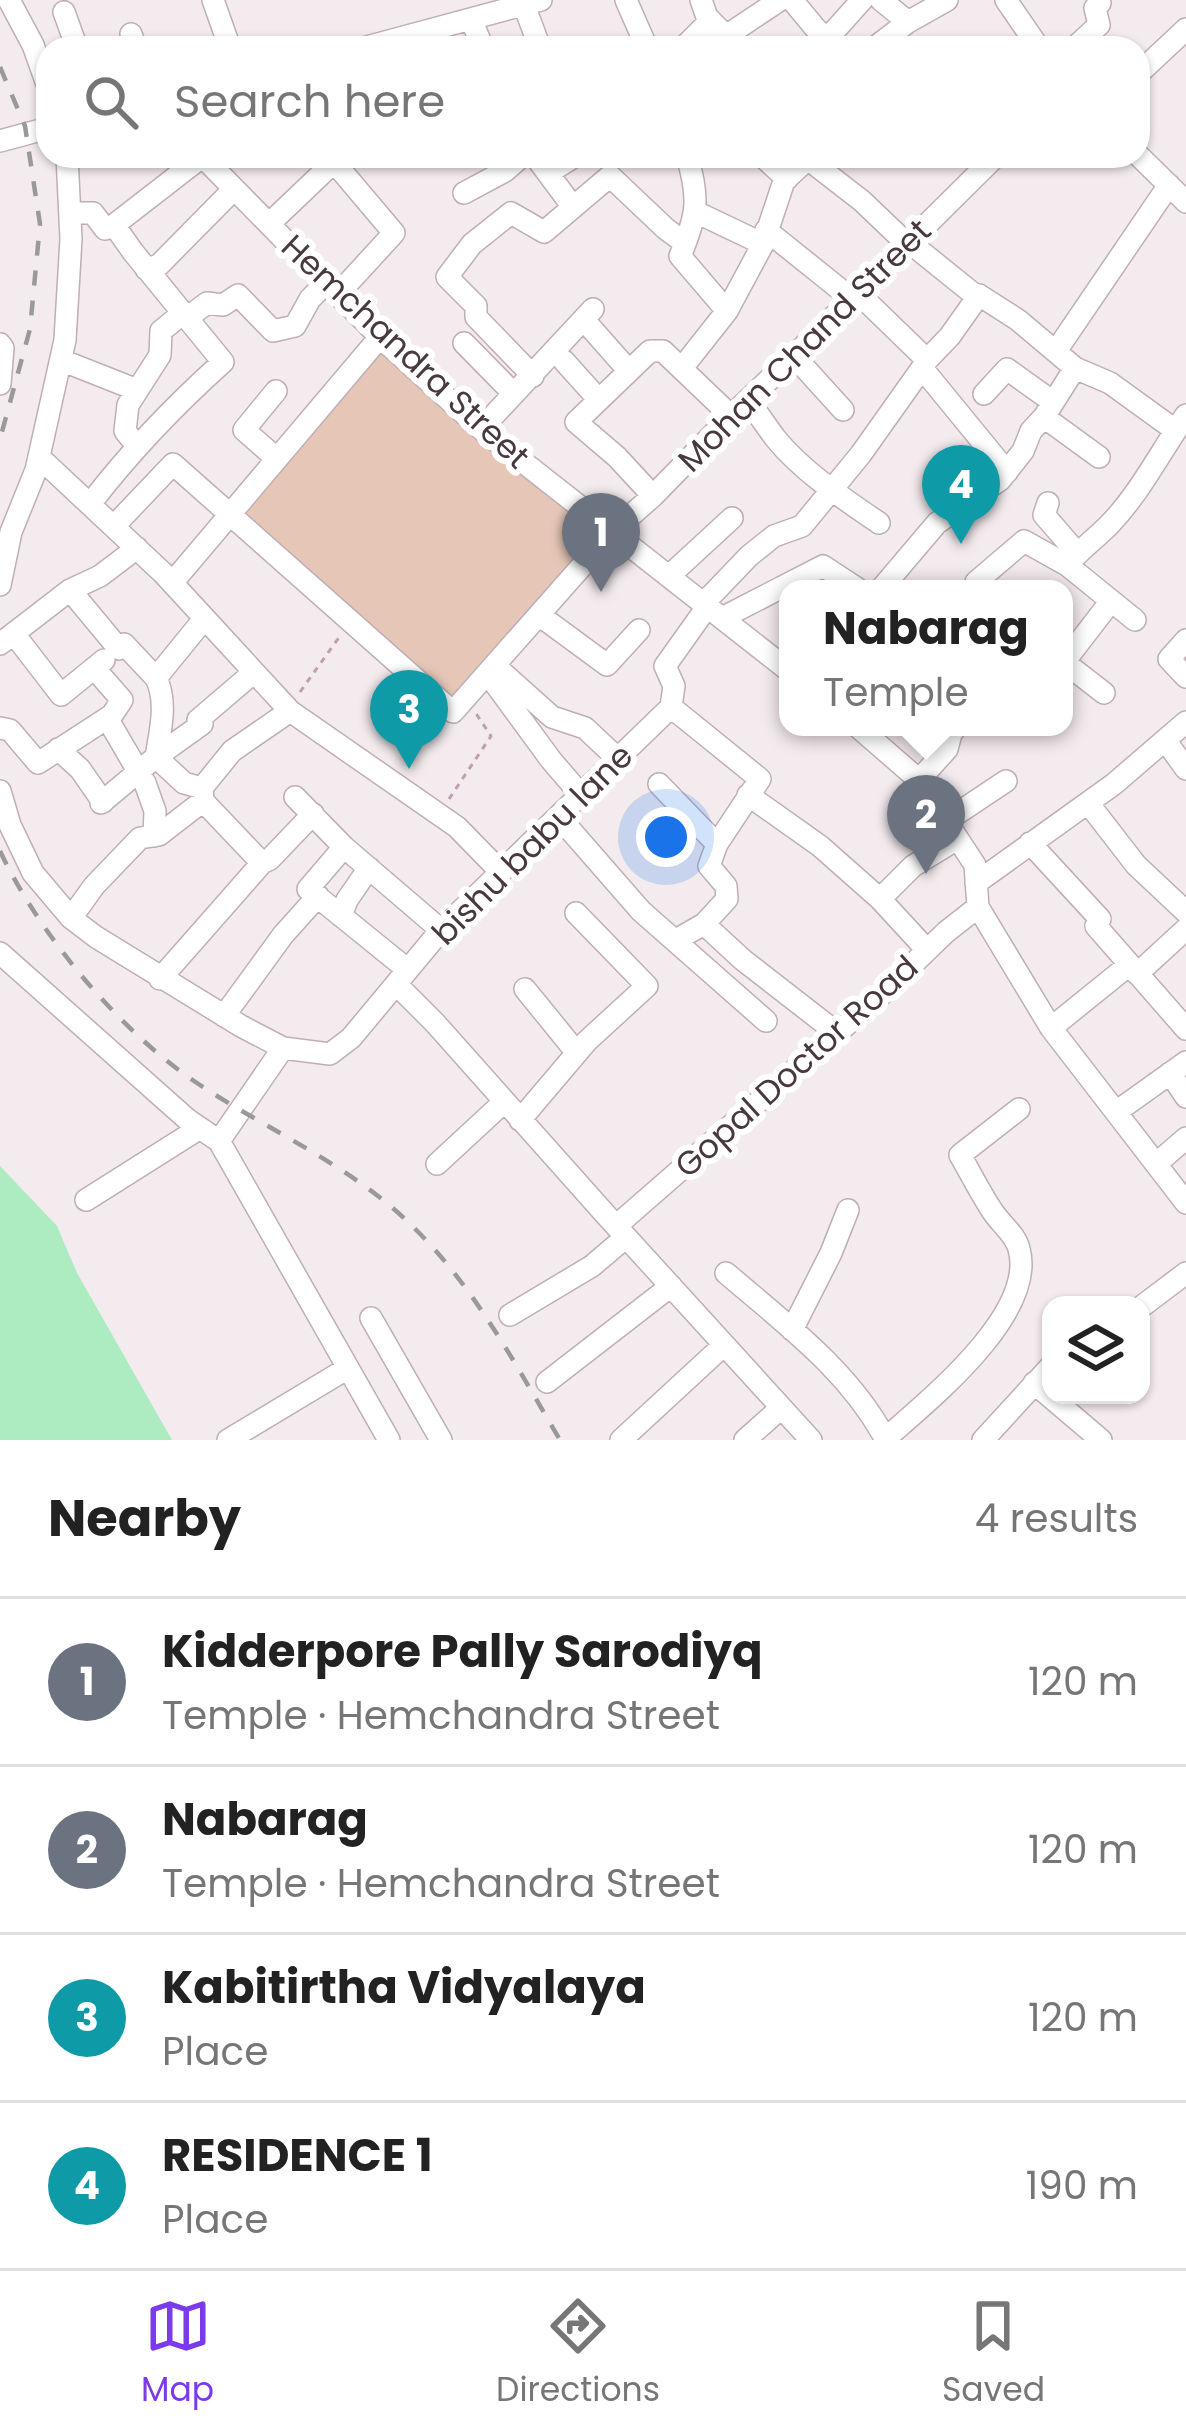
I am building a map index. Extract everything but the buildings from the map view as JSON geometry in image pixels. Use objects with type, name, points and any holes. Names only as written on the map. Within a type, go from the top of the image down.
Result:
[{"type":"street","points":[[9,0],[36,53]]},
{"type":"street","points":[[213,0],[226,36]]},
{"type":"street","points":[[626,0],[642,36]]},
{"type":"street","points":[[690,36],[706,10],[726,36],[780,0]]},
{"type":"street","points":[[792,0],[819,36]]},
{"type":"street","points":[[832,36],[870,0],[908,22]]},
{"type":"street","points":[[893,36],[947,0]]},
{"type":"street","points":[[1006,0],[1031,36]]},
{"type":"street","points":[[1087,36],[1099,25],[1098,0]]},
{"type":"street","points":[[400,36],[473,12],[536,1],[539,36]]},
{"type":"street","points":[[64,12],[73,36]]},
{"type":"street","points":[[1150,63],[1186,29]]},
{"type":"street","points":[[0,141],[36,131]]},
{"type":"street","points":[[1150,167],[1186,202]]},
{"type":"street","points":[[0,585],[10,532],[39,457],[65,340],[68,168]]},
{"type":"street","points":[[70,213],[93,213],[105,229],[187,168]]},
{"type":"street","name":"Hemchandra Street","points":[[214,168],[380,337],[482,429],[779,663]]},
{"type":"street","points":[[269,224],[328,168]]},
{"type":"street","points":[[137,446],[125,431],[128,405],[160,355],[161,332],[207,303],[223,305],[238,295],[273,331],[296,326],[310,298],[333,288],[394,233],[339,168]]},
{"type":"street","points":[[464,193],[508,168]]},
{"type":"street","points":[[544,168],[573,207]]},
{"type":"street","points":[[683,249],[698,202],[690,168]]},
{"type":"street","points":[[775,168],[787,179]]},
{"type":"street","points":[[682,368],[727,311],[787,179],[798,168]]},
{"type":"street","points":[[822,168],[908,243],[1018,320],[1075,368],[1180,423],[1109,525],[1072,559]]},
{"type":"street","name":"Mohan Chand Street","points":[[467,698],[612,532],[982,168]]},
{"type":"street","points":[[533,376],[476,317],[476,307],[447,278],[472,244],[512,213],[544,232],[610,176],[666,229],[727,311]]},
{"type":"street","points":[[1055,351],[1169,185]]},
{"type":"street","points":[[146,269],[159,265],[234,189]]},
{"type":"street","points":[[695,212],[764,237],[855,296],[925,364],[1006,472]]},
{"type":"street","points":[[90,504],[170,410],[223,362],[114,225]]},
{"type":"street","points":[[676,940],[704,924],[728,899],[726,886],[709,866],[717,844],[760,779],[671,707],[674,686],[665,665],[749,556],[774,536],[802,526],[979,296]]},
{"type":"street","points":[[482,429],[588,315],[629,371]]},
{"type":"street","points":[[172,583],[380,337]]},
{"type":"street","points":[[464,343],[514,394]]},
{"type":"street","points":[[0,344],[0,384]]},
{"type":"street","points":[[653,496],[576,422],[650,351],[663,351],[739,408],[765,421],[776,439],[831,490],[879,524]]},
{"type":"street","points":[[794,356],[843,410]]},
{"type":"street","points":[[61,360],[137,390]]},
{"type":"street","points":[[564,362],[599,400]]},
{"type":"street","points":[[984,394],[1007,368],[1099,457]]},
{"type":"street","points":[[889,580],[938,523],[1000,480],[1075,368]]},
{"type":"street","points":[[276,391],[244,430],[276,458]]},
{"type":"street","points":[[39,457],[172,583],[289,710],[458,827],[501,872]]},
{"type":"street","points":[[114,526],[173,464],[453,712],[467,698]]},
{"type":"street","points":[[1048,502],[1044,515],[1072,559],[1135,620]]},
{"type":"street","points":[[669,576],[732,518]]},
{"type":"street","points":[[978,580],[1024,541],[1072,559]]},
{"type":"street","points":[[137,548],[100,576],[70,590],[7,639],[62,695],[124,644],[161,688],[156,757]]},
{"type":"street","points":[[787,580],[823,566],[844,580]]},
{"type":"street","points":[[711,610],[779,583]]},
{"type":"street","points":[[70,590],[119,649]]},
{"type":"street","points":[[1073,650],[1111,601]]},
{"type":"street","points":[[539,615],[607,665],[639,630]]},
{"type":"street","points":[[156,678],[204,619]]},
{"type":"street","points":[[1186,640],[1169,659],[1186,677]]},
{"type":"street","points":[[0,728],[10,730],[38,763],[107,718],[122,700],[94,668]]},
{"type":"street","points":[[1073,669],[1104,693]]},
{"type":"street","points":[[492,670],[552,717],[585,728],[618,759]]},
{"type":"street","points":[[492,670],[551,760],[581,795]]},
{"type":"street","points":[[58,749],[80,769],[102,802],[202,724],[198,720],[253,673]]},
{"type":"street","name":"bishu babu lane","points":[[283,1048],[330,1054],[351,1039],[441,931],[671,707]]},
{"type":"street","points":[[71,918],[140,838],[159,835],[202,795],[232,751],[289,710]]},
{"type":"street","points":[[107,718],[145,783],[155,811],[154,836]]},
{"type":"street","points":[[976,881],[1088,803],[1186,722]]},
{"type":"street","points":[[868,736],[919,780],[975,865],[978,907],[1052,1028],[1186,1203]]},
{"type":"street","points":[[919,780],[947,748],[950,736]]},
{"type":"street","points":[[1165,740],[1186,769]]},
{"type":"street","points":[[156,757],[202,795],[262,863]]},
{"type":"street","points":[[880,899],[1006,781]]},
{"type":"street","points":[[658,784],[717,844]]},
{"type":"street","points":[[0,791],[33,873],[71,918],[160,979],[283,1048],[209,1135],[86,1200]]},
{"type":"street","points":[[748,796],[820,846],[880,899],[927,950]]},
{"type":"street","points":[[295,797],[344,847],[441,931]]},
{"type":"street","points":[[1088,803],[1136,865],[1186,912]]},
{"type":"street","points":[[160,979],[262,863],[313,814]]},
{"type":"street","points":[[559,817],[641,911],[766,1021]]},
{"type":"street","points":[[1030,844],[1100,919],[1096,926],[1186,1030]]},
{"type":"street","points":[[344,847],[308,889],[402,977],[504,1102],[811,1440]]},
{"type":"street","points":[[341,916],[369,868]]},
{"type":"street","points":[[224,1016],[317,896]]},
{"type":"street","name":"Gopal Doctor Road","points":[[510,1316],[592,1266],[621,1232],[978,907]]},
{"type":"street","points":[[520,1120],[578,1053],[647,986],[576,913]]},
{"type":"street","points":[[704,924],[837,1033]]},
{"type":"street","points":[[1052,1028],[1186,929]]},
{"type":"street","points":[[0,953],[209,1135],[389,1440]]},
{"type":"street","points":[[525,988],[578,1053]]},
{"type":"street","points":[[1115,1112],[1178,1068],[1186,1097]]},
{"type":"street","points":[[437,1164],[504,1102]]},
{"type":"street","points":[[725,1273],[825,1358],[886,1440],[956,1377],[1015,1300],[1023,1275],[1019,1245],[994,1214],[960,1155],[1019,1109]]},
{"type":"street","points":[[1156,1164],[1186,1138]]},
{"type":"street","points":[[792,1330],[848,1210]]},
{"type":"street","points":[[1150,1300],[1186,1273]]},
{"type":"street","points":[[547,1382],[670,1286]]},
{"type":"street","points":[[371,1318],[441,1440]]},
{"type":"street","points":[[621,1440],[724,1345]]},
{"type":"street","points":[[228,1440],[348,1368]]},
{"type":"street","points":[[983,1440],[1042,1375]]},
{"type":"street","points":[[1034,1383],[1101,1440]]},
{"type":"street","points":[[745,1440],[781,1408]]},
{"type":"path","points":[[289,710],[350,621]]},
{"type":"path","points":[[439,816],[491,736],[467,698]]},
{"type":"shaded area","points":[[381,347],[602,530],[451,699],[237,512]]},
{"type":"shaded area","points":[[0,1166],[57,1226],[77,1273],[172,1440],[0,1440]]},
{"type":"railway","points":[[0,67],[25,126],[40,224],[30,329],[0,439]]},
{"type":"railway","points":[[0,851],[58,947],[137,1035],[194,1081],[372,1191],[421,1235],[486,1318],[560,1440]]},
{"type":"place","name":"RESIDENCE 1","points":[[961,544]]},
{"type":"place","name":"Kidderpore Pally Sarodiyq","points":[[601,592]]},
{"type":"place","name":"Kabitirtha Vidyalaya","points":[[409,769]]},
{"type":"place","name":"Nabarag","points":[[926,874]]}]
